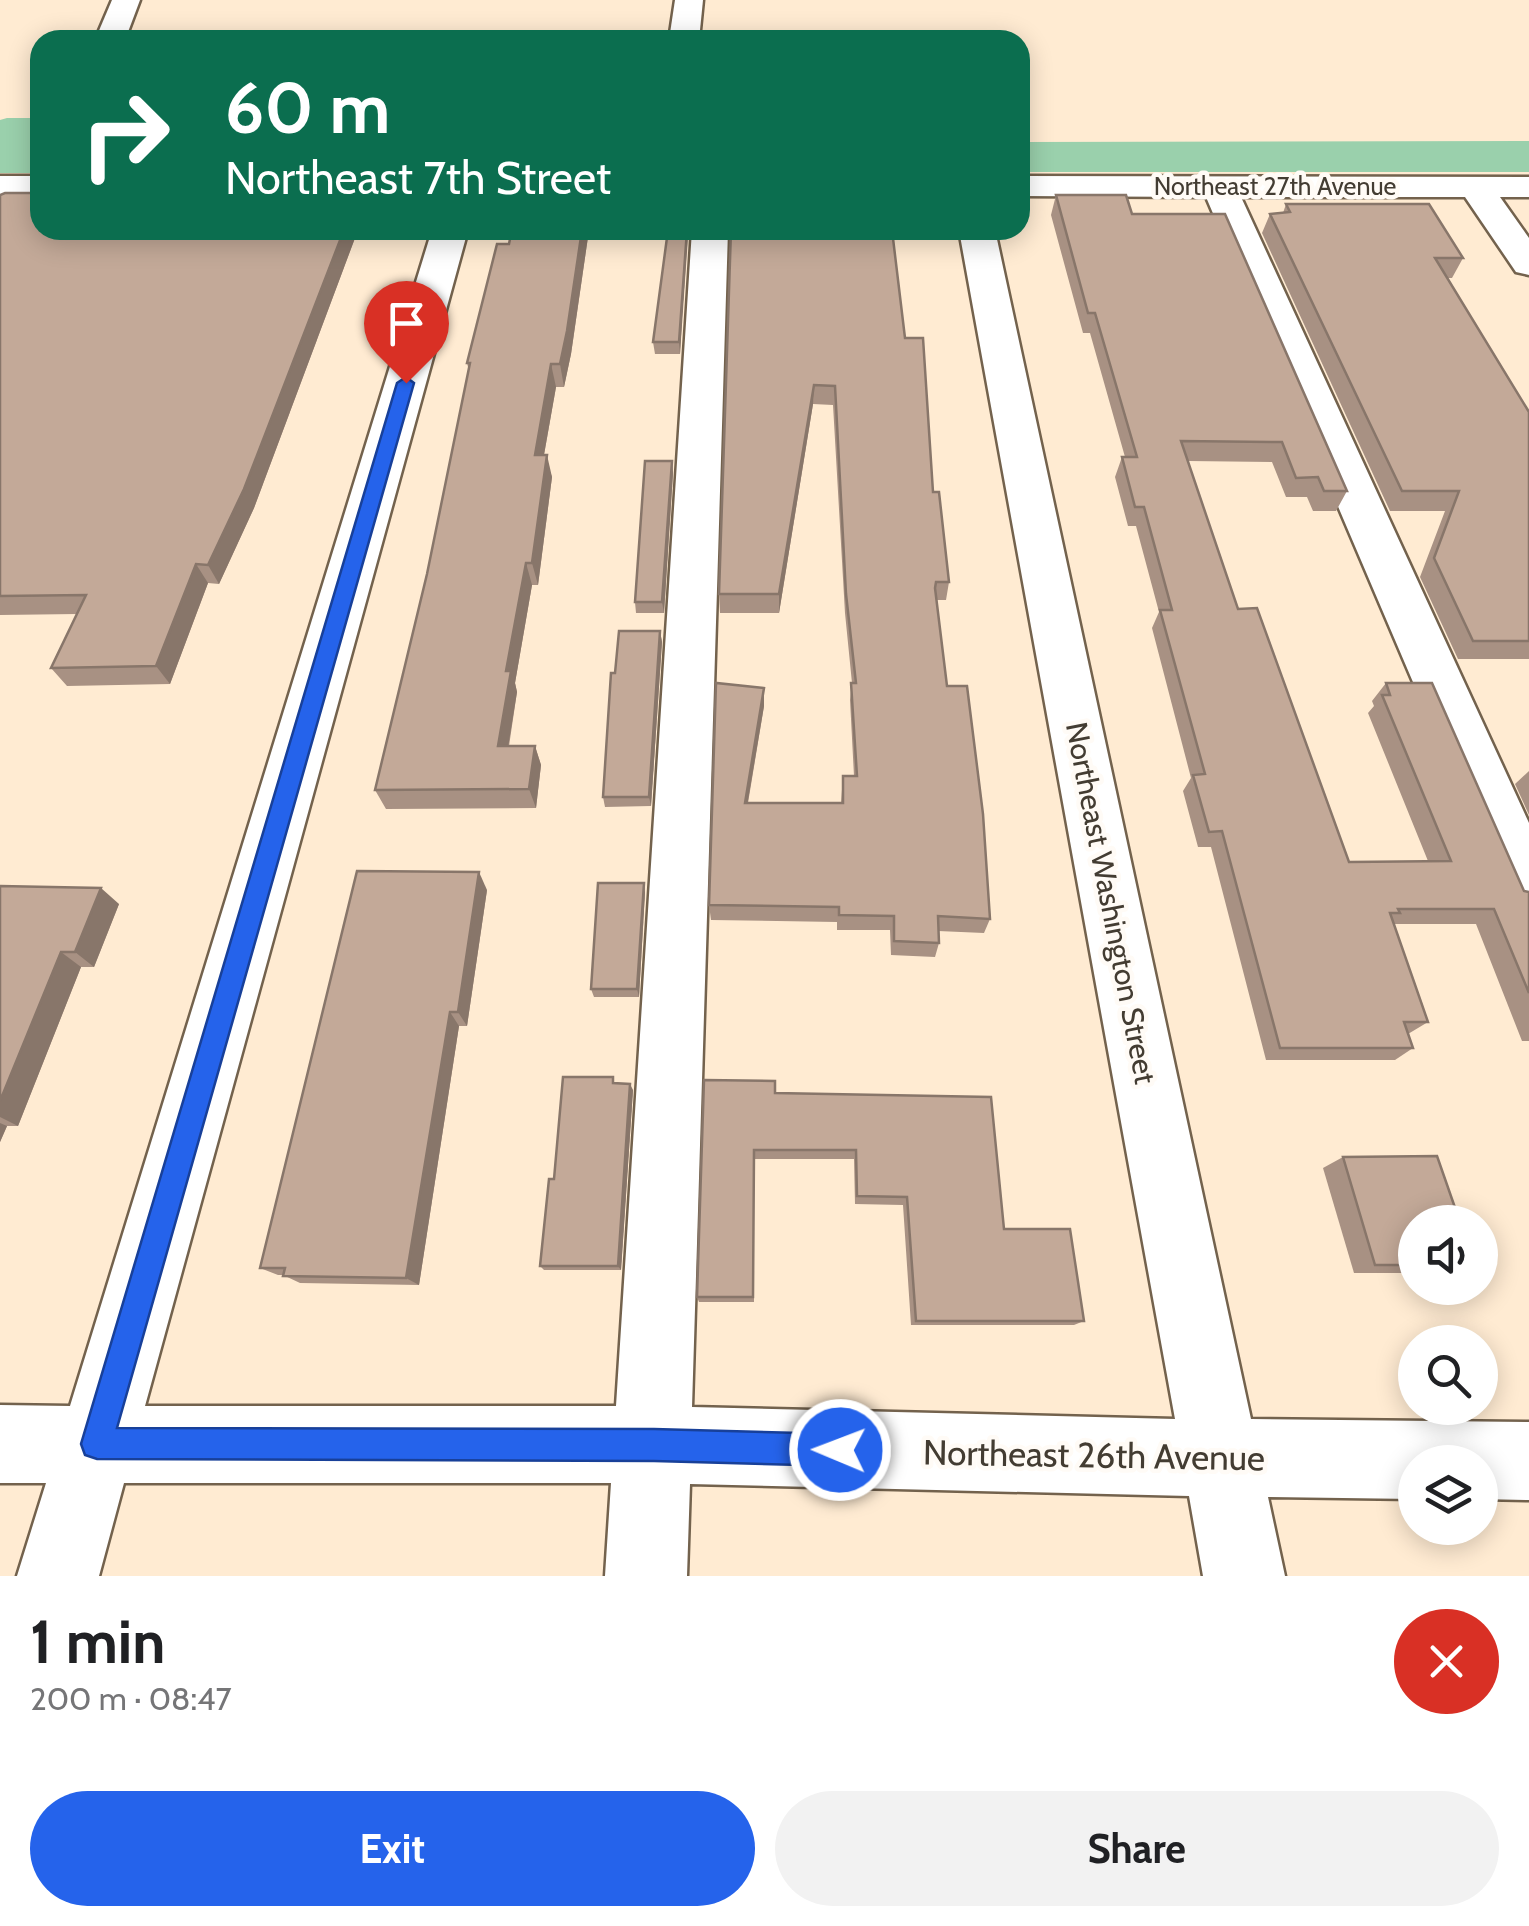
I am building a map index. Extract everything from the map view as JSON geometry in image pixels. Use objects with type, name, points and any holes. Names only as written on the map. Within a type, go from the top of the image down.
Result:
[{"type":"street","points":[[114,30],[126,0]]},
{"type":"street","points":[[685,30],[688,0]]},
{"type":"street","points":[[0,186],[30,186]]},
{"type":"street","name":"Northeast 27th Avenue","points":[[1030,186],[1529,187]]},
{"type":"street","points":[[1219,186],[1529,886]]},
{"type":"street","points":[[1476,186],[1529,264]]},
{"type":"street","points":[[58,1576],[447,240]]},
{"type":"street","points":[[646,1576],[710,240]]},
{"type":"street","name":"Northeast Washington Street","points":[[980,240],[1244,1576]]},
{"type":"street","name":"Northeast 26th Avenue","points":[[0,1444],[654,1445],[1529,1461]]},
{"type":"green space","points":[[30,118],[30,173],[0,173],[0,120]]},
{"type":"green space","points":[[1529,141],[1529,172],[1030,172],[1030,142]]},
{"type":"building","points":[[30,193],[30,240],[340,240],[244,489],[208,565],[196,564],[156,666],[51,668],[86,595],[0,596],[0,195]]},
{"type":"building","points":[[1056,195],[1126,195],[1132,214],[1225,214],[1347,491],[1324,491],[1318,477],[1296,478],[1282,442],[1181,441],[1238,609],[1257,608],[1349,862],[1451,861],[1382,695],[1390,695],[1386,683],[1432,683],[1524,891],[1529,892],[1529,993],[1494,909],[1398,909],[1400,913],[1390,913],[1428,1022],[1404,1022],[1413,1048],[1280,1048],[1222,831],[1209,832],[1193,775],[1205,774],[1160,610],[1172,610],[1144,507],[1135,507],[1122,457],[1137,457],[1095,313],[1088,313]]},
{"type":"building","points":[[1286,204],[1429,204],[1463,258],[1435,258],[1529,412],[1529,641],[1473,641],[1434,558],[1459,491],[1402,491],[1270,214],[1290,212]]},
{"type":"building","points":[[510,240],[581,240],[567,331],[560,364],[551,364],[535,455],[547,455],[532,563],[526,563],[506,671],[511,671],[498,746],[535,746],[529,789],[375,790],[427,574],[467,363],[497,244],[509,244]]},
{"type":"building","points":[[667,240],[686,240],[679,342],[653,342]]},
{"type":"building","points":[[731,240],[893,240],[905,338],[923,338],[933,492],[939,492],[949,582],[936,582],[935,588],[947,686],[967,686],[983,814],[990,919],[938,916],[939,943],[894,941],[894,916],[839,915],[839,907],[709,905],[716,683],[764,688],[745,803],[843,803],[843,776],[857,776],[851,683],[856,683],[846,594],[835,386],[814,385],[779,594],[719,594]]},
{"type":"building","points":[[645,461],[672,461],[662,602],[635,602]]},
{"type":"building","points":[[619,631],[660,631],[649,797],[603,797],[611,673],[615,673]]},
{"type":"building","points":[[357,871],[479,872],[458,1012],[450,1012],[406,1278],[283,1276],[285,1268],[260,1268]]},
{"type":"building","points":[[598,883],[644,883],[637,989],[591,989]]},
{"type":"building","points":[[0,886],[101,888],[75,952],[61,952],[0,1101]]},
{"type":"building","points":[[563,1077],[613,1077],[613,1083],[630,1084],[618,1266],[540,1266],[549,1179],[554,1179]]},
{"type":"building","points":[[704,1080],[775,1081],[775,1093],[991,1097],[1004,1229],[1070,1229],[1084,1321],[916,1321],[907,1197],[857,1196],[856,1150],[754,1150],[753,1297],[697,1297]]},
{"type":"building","points":[[1437,1156],[1454,1205],[1398,1205],[1398,1265],[1375,1265],[1343,1157]]},
{"type":"route","points":[[406,383],[97,1444],[654,1445],[840,1450]]}]
